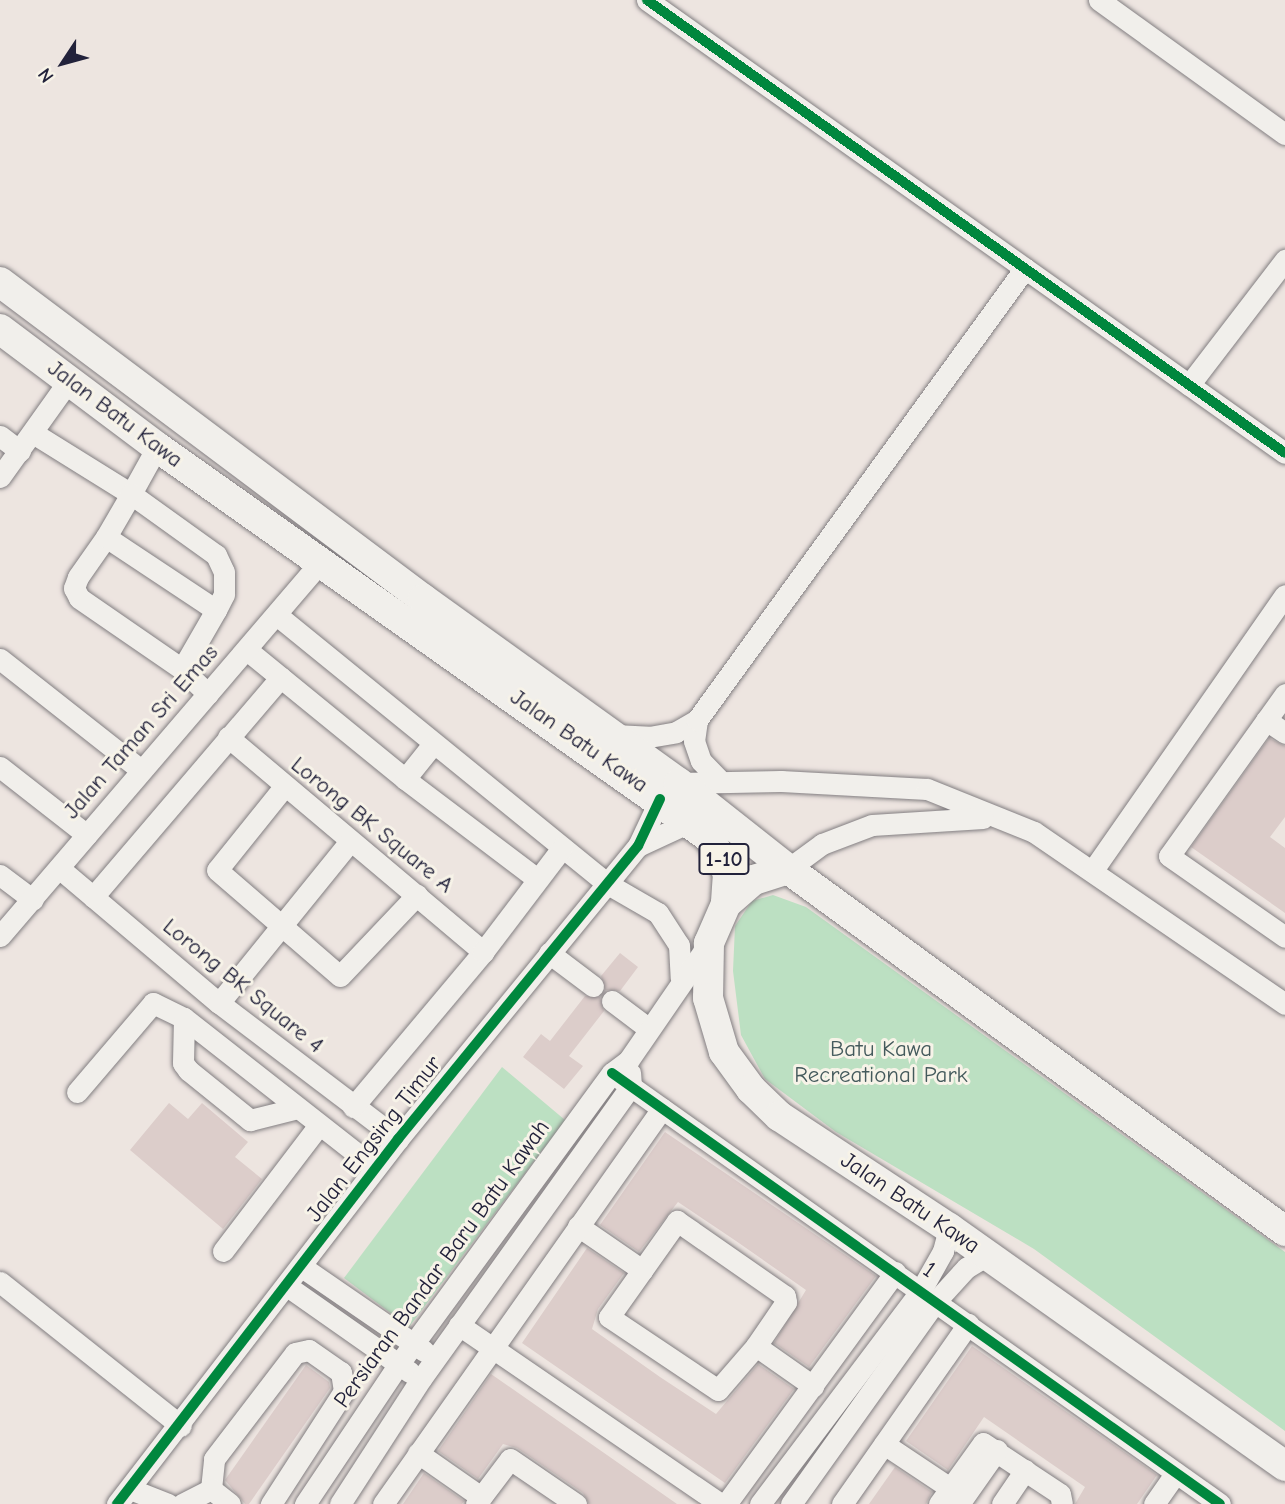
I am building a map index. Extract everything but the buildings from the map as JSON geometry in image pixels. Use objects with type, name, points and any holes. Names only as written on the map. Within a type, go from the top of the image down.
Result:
[{"type":"highway","name":"Jalan Batu Kawa","points":[[0,282],[612,735],[669,791],[690,822],[710,838],[723,856],[728,873],[726,904],[709,943],[706,973],[713,1020],[724,1052],[751,1089],[779,1116],[949,1228],[1285,1466]]},
{"type":"highway","name":"Jalan Batu Kawa","points":[[0,329],[157,446],[320,562],[788,869],[1285,1231]]},
{"type":"highway","points":[[726,904],[754,880],[788,869]]},
{"type":"street","points":[[647,0],[1285,453]]},
{"type":"street","points":[[1099,0],[1285,134]]},
{"type":"street","points":[[1189,385],[1285,260]]},
{"type":"street","points":[[612,735],[649,737],[676,732],[697,719],[1025,268]]},
{"type":"street","points":[[0,477],[70,379]]},
{"type":"street","points":[[33,433],[131,494],[216,555],[224,583],[216,610],[182,669]]},
{"type":"street","points":[[0,436],[20,451]]},
{"type":"street","points":[[157,446],[74,588],[79,598],[182,669],[208,694]]},
{"type":"street","points":[[106,537],[216,610]]},
{"type":"street","name":"Jalan Taman Sri Emas","points":[[0,936],[278,616],[320,562]]},
{"type":"street","points":[[1093,870],[1278,619],[1285,595]]},
{"type":"street","points":[[278,616],[606,883],[658,913],[672,928],[680,945],[681,978]]},
{"type":"street","points":[[247,650],[404,779],[537,879]]},
{"type":"street","points":[[0,659],[141,771]]},
{"type":"street","points":[[93,897],[281,677]]},
{"type":"street","points":[[1285,694],[1169,856],[1285,937]]},
{"type":"street","points":[[697,719],[694,741],[701,761],[721,782]]},
{"type":"street","points":[[1266,720],[1285,733]]},
{"type":"street","name":"Lorong BK Square A","points":[[228,737],[284,788],[483,951]]},
{"type":"street","points":[[404,779],[433,744]]},
{"type":"street","points":[[0,767],[87,835]]},
{"type":"street","points":[[669,791],[721,782],[927,789],[992,818],[1034,832],[1285,1004]]},
{"type":"street","points":[[284,788],[217,870],[282,928],[343,976],[416,895]]},
{"type":"street","name":"Jalan Engsing Timur","points":[[124,1497],[181,1426],[398,1139],[638,846],[669,791]]},
{"type":"street","points":[[788,869],[822,844],[873,824],[992,818]]},
{"type":"street","name":"Jalan Engsing Timur","points":[[638,846],[690,822]]},
{"type":"street","points":[[219,1003],[350,842]]},
{"type":"street","points":[[353,1107],[483,951],[562,848]]},
{"type":"street","name":"Lorong BK Square 4","points":[[59,868],[219,1003],[398,1139]]},
{"type":"street","points":[[0,875],[33,900]]},
{"type":"street","name":"Persiaran Bandar Baru Batu Kawah","points":[[305,1504],[398,1365],[649,1029],[681,978],[709,943]]},
{"type":"street","points":[[549,953],[593,986]]},
{"type":"street","points":[[1264,988],[1285,1019]]},
{"type":"street","points":[[612,1001],[649,1029]]},
{"type":"street","points":[[77,1092],[153,1003],[184,1018],[376,1168]]},
{"type":"street","points":[[184,1018],[183,1063],[250,1120],[298,1108]]},
{"type":"street","name":"1","points":[[620,1067],[631,1086],[1220,1504]]},
{"type":"street","points":[[340,1504],[421,1379],[631,1086]]},
{"type":"street","points":[[383,1504],[662,1108]]},
{"type":"street","points":[[223,1251],[319,1125]]},
{"type":"street","points":[[681,1222],[785,1296],[786,1303],[756,1346],[718,1390],[679,1367],[609,1317],[673,1224],[681,1222]]},
{"type":"street","points":[[578,1226],[642,1270]]},
{"type":"street","points":[[792,1504],[928,1296],[949,1228]]},
{"type":"street","points":[[760,1504],[928,1296],[988,1255]]},
{"type":"street","points":[[302,1267],[435,1359]]},
{"type":"street","points":[[726,1504],[895,1272]]},
{"type":"street","points":[[0,1282],[181,1426]]},
{"type":"street","points":[[287,1286],[421,1379]]},
{"type":"street","points":[[842,1504],[968,1324]]},
{"type":"street","points":[[459,1325],[720,1504]]},
{"type":"street","points":[[756,1346],[813,1386]]},
{"type":"street","points":[[211,1489],[214,1459],[295,1353],[309,1350],[341,1372],[345,1382],[339,1402],[271,1504]]},
{"type":"street","points":[[339,1402],[362,1419]]},
{"type":"street","points":[[884,1444],[949,1499],[978,1446],[983,1443],[1060,1494],[1062,1504]]},
{"type":"street","points":[[418,1453],[478,1500],[507,1461],[513,1459],[576,1504]]},
{"type":"street","points":[[1002,1504],[1026,1470]]},
{"type":"street","points":[[1154,1504],[1176,1473]]},
{"type":"street","points":[[182,1504],[211,1489]]},
{"type":"street","points":[[211,1489],[230,1504]]},
{"type":"street","points":[[124,1497],[168,1504]]},
{"type":"green space","name":"Batu Kawa Recreational Park","points":[[773,895],[806,907],[1285,1252],[1285,1431],[1034,1249],[836,1132],[765,1079],[741,1035],[733,971],[735,926],[752,901]]},
{"type":"green space","points":[[502,1067],[565,1120],[409,1327],[344,1278]]},
{"type":"cycle path","points":[[647,0],[1285,453]]},
{"type":"cycle path","points":[[117,1504],[398,1139],[638,846],[660,799]]},
{"type":"cycle path","points":[[612,1073],[1220,1504]]}]
